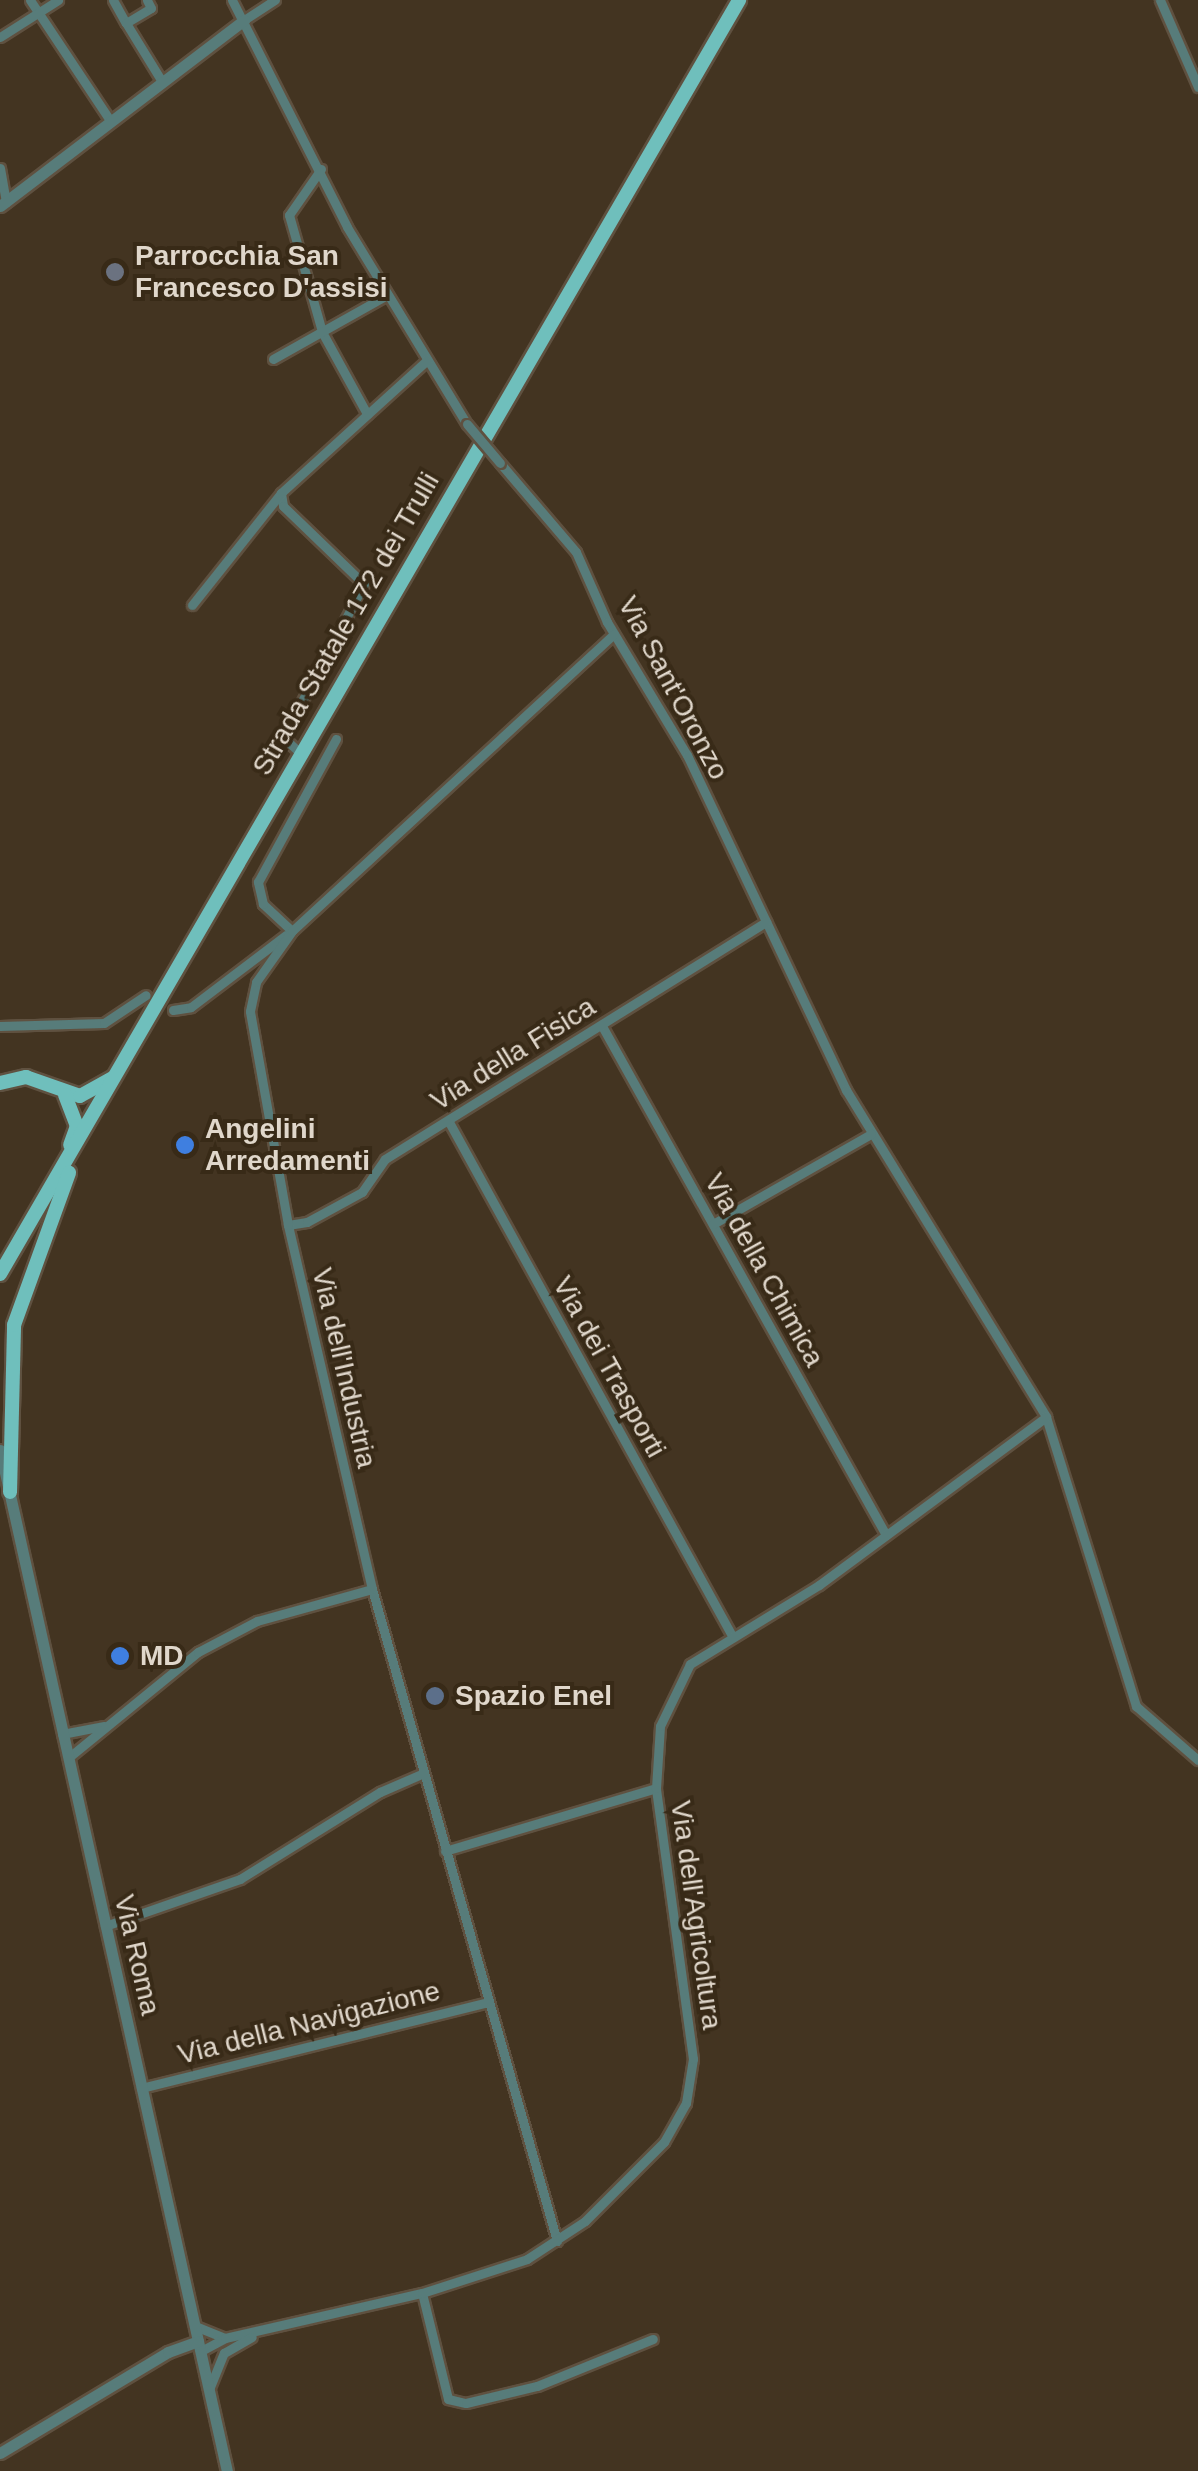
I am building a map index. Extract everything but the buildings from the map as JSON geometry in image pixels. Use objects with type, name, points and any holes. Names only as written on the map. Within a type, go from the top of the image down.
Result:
[{"type":"main road","name":"Strada Statale 172 dei Trulli","points":[[0,1274],[739,0]]},
{"type":"main road","points":[[0,1083],[26,1078],[65,1095],[96,1092],[120,1071]]},
{"type":"main road","points":[[62,1170],[76,1126],[65,1095]]},
{"type":"main road","points":[[10,1492],[14,1326],[31,1265],[96,1112]]},
{"type":"main road","points":[[0,1473],[10,1492]]},
{"type":"street","points":[[30,0],[110,118]]},
{"type":"street","points":[[0,37],[58,0]]},
{"type":"street","points":[[113,0],[161,80]]},
{"type":"street","points":[[126,23],[151,8],[146,0]]},
{"type":"street","name":"Via Sant'Oronzo","points":[[232,0],[387,295],[426,361],[466,424],[576,552],[614,634],[687,754],[872,1134],[1046,1417],[1136,1706],[1198,1760]]},
{"type":"street","points":[[2,202],[161,80],[275,0]]},
{"type":"street","points":[[1160,0],[1198,87]]},
{"type":"street","points":[[321,169],[289,215],[322,332],[367,414]]},
{"type":"street","points":[[2,202],[2,170],[28,184]]},
{"type":"street","points":[[273,359],[387,295]]},
{"type":"street","points":[[192,605],[281,493],[426,361]]},
{"type":"street","points":[[281,493],[283,506],[361,576],[365,594],[283,737],[301,754]]},
{"type":"street","name":"Via dell'Industria","points":[[557,2241],[372,1589],[288,1225],[250,1038],[256,982],[292,931],[614,634]]},
{"type":"street","points":[[173,1010],[192,1007],[292,931],[263,904],[258,882],[336,739]]},
{"type":"street","name":"Via della Fisica","points":[[288,1225],[307,1222],[362,1192],[385,1160],[766,922]]},
{"type":"street","points":[[240,967],[256,982]]},
{"type":"street","points":[[0,1026],[104,1023],[146,995]]},
{"type":"street","name":"Via della Chimica","points":[[602,1026],[886,1535]]},
{"type":"street","name":"Via dei Trasporti","points":[[448,1122],[730,1634]]},
{"type":"street","points":[[713,1224],[872,1134]]},
{"type":"street","name":"Via dell'Agricoltura","points":[[199,2346],[225,2338],[255,2336],[492,2274],[557,2241],[637,2171],[686,2103],[694,2060],[656,1788],[660,1726],[690,1664],[730,1634],[819,1585],[1046,1417]]},
{"type":"street","name":"Via Roma","points":[[0,1450],[227,2471]]},
{"type":"street","points":[[68,1758],[198,1652],[256,1621],[372,1589]]},
{"type":"street","points":[[62,1734],[106,1725]]},
{"type":"street","points":[[105,1926],[228,1885],[380,1792],[424,1774]]},
{"type":"street","points":[[445,1851],[656,1788]]},
{"type":"street","name":"Via della Navigazione","points":[[141,2088],[488,2002]]},
{"type":"street","points":[[422,2293],[448,2399],[466,2403],[536,2386],[654,2340]]},
{"type":"street","name":"Via dell'Agricoltura","points":[[195,2326],[225,2338]]},
{"type":"street","name":"Via dell'Agricoltura","points":[[224,2354],[255,2336]]},
{"type":"street","points":[[0,2453],[168,2352],[199,2346],[224,2354],[209,2391]]},
{"type":"tunnel","points":[[146,995],[173,1010]]},
{"type":"place","name":"Parrocchia San Francesco D'assisi","points":[[115,272]]},
{"type":"place","name":"Angelini Arredamenti","points":[[185,1145]]},
{"type":"place","name":"MD","points":[[120,1656]]},
{"type":"place","name":"Spazio Enel","points":[[435,1696]]}]
